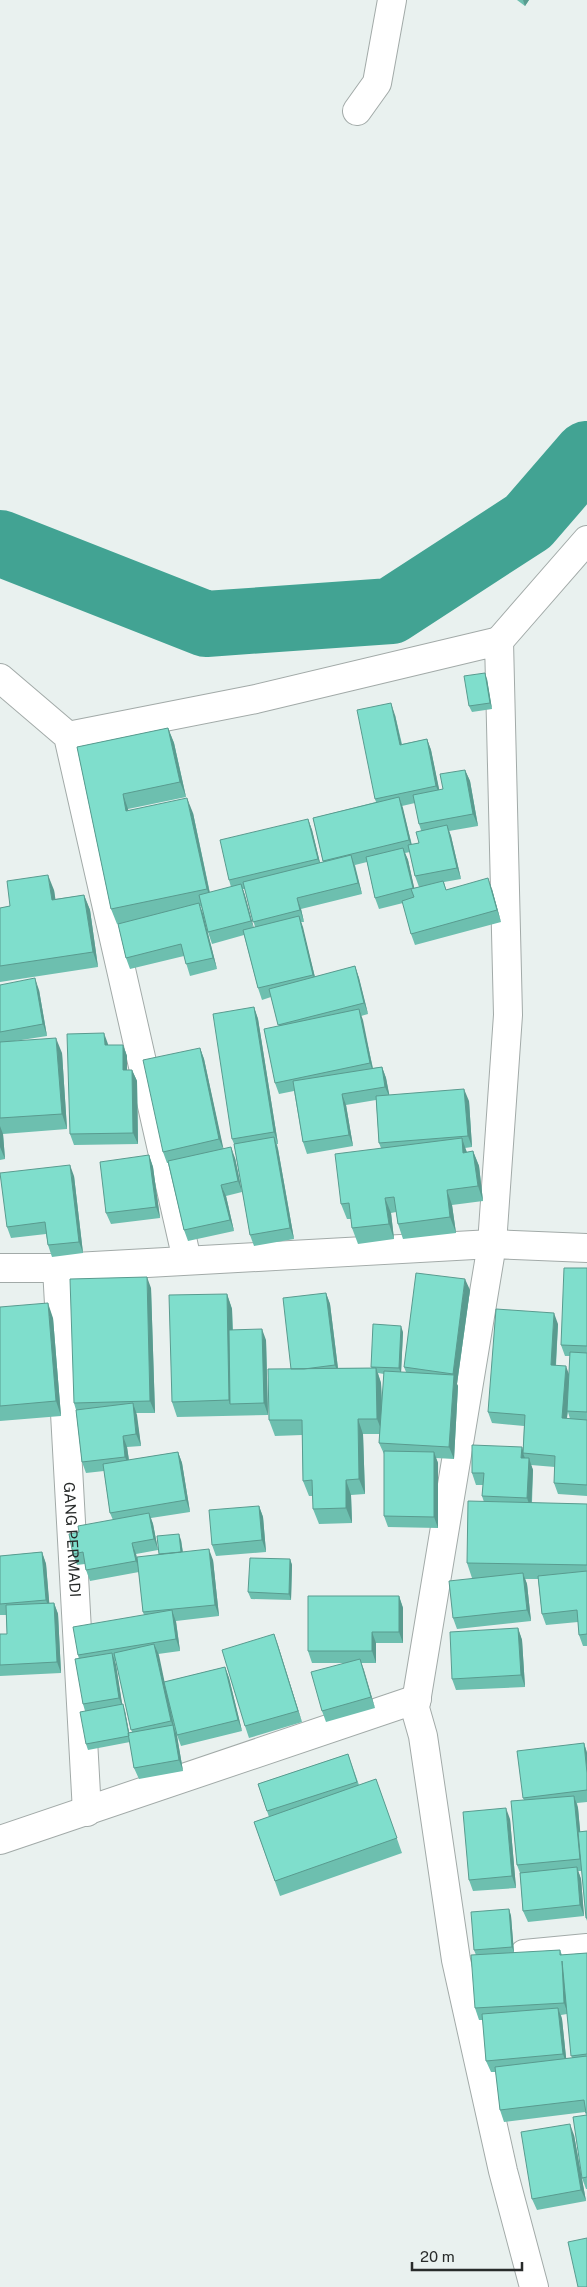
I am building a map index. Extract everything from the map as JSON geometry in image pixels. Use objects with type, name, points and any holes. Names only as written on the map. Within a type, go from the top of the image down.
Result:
[{"type":"street","points":[[357,111],[377,83],[392,0]]},
{"type":"street","points":[[68,736],[256,699],[498,641],[587,540]]},
{"type":"street","points":[[498,641],[508,1015],[492,1244],[416,1704],[423,1736],[456,1960],[503,2171],[534,2287]]},
{"type":"street","points":[[0,678],[68,736],[187,1260]]},
{"type":"street","points":[[0,1268],[56,1268],[492,1244],[587,1248]]},
{"type":"street","name":"GANG PERMADI","points":[[56,1268],[87,1812]]},
{"type":"street","points":[[0,1840],[416,1704]]},
{"type":"street","points":[[456,1960],[587,1948]]},
{"type":"building","points":[[485,673],[490,703],[469,706],[464,676]]},
{"type":"building","points":[[391,703],[400,745],[427,739],[436,786],[375,799],[357,710]]},
{"type":"building","points":[[168,728],[180,782],[123,794],[126,811],[187,798],[207,889],[111,909],[77,747]]},
{"type":"building","points":[[465,770],[473,814],[419,824],[413,795],[443,789],[440,774]]},
{"type":"building","points":[[399,797],[409,840],[323,861],[313,818]]},
{"type":"building","points":[[308,819],[318,859],[229,880],[220,840]]},
{"type":"building","points":[[447,825],[457,868],[415,876],[408,845],[419,843],[416,832]]},
{"type":"building","points":[[403,848],[413,888],[375,898],[366,857]]},
{"type":"building","points":[[351,855],[358,883],[297,898],[300,910],[253,922],[243,882]]},
{"type":"building","points":[[48,875],[52,900],[84,895],[93,952],[0,966],[0,908],[10,906],[7,881]]},
{"type":"building","points":[[488,878],[497,910],[411,934],[402,901],[414,897],[411,889],[443,881],[446,890]]},
{"type":"building","points":[[241,884],[251,921],[208,932],[199,895]]},
{"type":"building","points":[[199,903],[213,958],[186,964],[181,944],[126,958],[118,924]]},
{"type":"building","points":[[299,916],[313,975],[258,988],[243,930]]},
{"type":"building","points":[[355,966],[364,1003],[278,1025],[269,989]]},
{"type":"building","points":[[35,978],[43,1024],[0,1032],[0,985]]},
{"type":"building","points":[[254,1007],[274,1132],[232,1139],[213,1014]]},
{"type":"building","points":[[359,1009],[370,1063],[275,1083],[264,1029]]},
{"type":"building","points":[[104,1033],[105,1045],[123,1045],[123,1070],[132,1070],[133,1133],[70,1134],[67,1034]]},
{"type":"building","points":[[56,1038],[62,1114],[0,1118],[0,1042]]},
{"type":"building","points":[[200,1048],[219,1139],[163,1152],[143,1060]]},
{"type":"building","points":[[382,1067],[385,1087],[342,1094],[349,1135],[303,1142],[293,1081]]},
{"type":"building","points":[[464,1089],[468,1136],[379,1143],[376,1096]]},
{"type":"building","points":[[274,1137],[290,1228],[250,1235],[234,1144]]},
{"type":"building","points":[[462,1138],[463,1153],[473,1151],[478,1186],[447,1190],[450,1217],[398,1224],[394,1197],[385,1198],[389,1224],[352,1228],[349,1203],[341,1204],[335,1154]]},
{"type":"building","points":[[231,1147],[238,1181],[221,1185],[230,1220],[184,1230],[168,1161]]},
{"type":"building","points":[[149,1155],[156,1207],[106,1213],[100,1162]]},
{"type":"building","points":[[70,1165],[79,1242],[48,1245],[45,1222],[7,1227],[0,1173]]},
{"type":"building","points":[[564,1268],[587,1268],[587,1346],[561,1345]]},
{"type":"building","points":[[416,1273],[465,1279],[453,1374],[404,1367]]},
{"type":"building","points":[[147,1277],[150,1401],[74,1403],[70,1279]]},
{"type":"building","points":[[326,1293],[335,1365],[291,1369],[283,1298]]},
{"type":"building","points":[[227,1294],[229,1400],[172,1402],[169,1295]]},
{"type":"building","points":[[48,1303],[56,1401],[0,1406],[0,1307]]},
{"type":"building","points":[[496,1309],[554,1313],[551,1365],[566,1366],[562,1418],[587,1420],[587,1485],[554,1483],[555,1456],[523,1453],[525,1415],[488,1412]]},
{"type":"building","points":[[373,1324],[401,1326],[399,1368],[371,1367]]},
{"type":"building","points":[[262,1329],[264,1403],[230,1404],[229,1330]]},
{"type":"building","points":[[570,1352],[587,1353],[587,1412],[567,1411]]},
{"type":"building","points":[[376,1368],[377,1419],[358,1419],[359,1479],[346,1480],[346,1508],[313,1509],[312,1480],[303,1481],[302,1420],[269,1420],[268,1369]]},
{"type":"building","points":[[384,1371],[454,1375],[449,1447],[379,1443]]},
{"type":"building","points":[[133,1403],[136,1434],[123,1436],[125,1457],[82,1462],[76,1410]]},
{"type":"building","points":[[472,1445],[522,1447],[521,1458],[529,1458],[527,1498],[482,1496],[484,1473],[472,1473]]},
{"type":"building","points":[[384,1451],[434,1452],[434,1517],[384,1516]]},
{"type":"building","points":[[178,1452],[186,1500],[110,1513],[103,1464]]},
{"type":"building","points":[[468,1501],[587,1504],[587,1565],[467,1563]]},
{"type":"building","points":[[259,1506],[262,1540],[212,1545],[209,1510]]},
{"type":"building","points":[[149,1513],[154,1539],[132,1543],[136,1561],[86,1570],[83,1552],[73,1554],[69,1534],[79,1532],[78,1526]]},
{"type":"building","points":[[179,1534],[181,1552],[159,1554],[157,1536]]},
{"type":"building","points":[[209,1549],[215,1605],[143,1612],[137,1557]]},
{"type":"building","points":[[42,1552],[46,1600],[0,1604],[0,1556]]},
{"type":"building","points":[[250,1558],[290,1559],[289,1594],[248,1592]]},
{"type":"building","points":[[587,1571],[587,1634],[579,1635],[577,1610],[542,1614],[538,1576]]},
{"type":"building","points":[[523,1573],[527,1610],[453,1618],[449,1581]]},
{"type":"building","points":[[308,1596],[399,1596],[399,1632],[372,1632],[372,1651],[308,1651]]},
{"type":"building","points":[[54,1603],[57,1662],[0,1665],[0,1634],[7,1634],[6,1605]]},
{"type":"building","points":[[172,1610],[176,1639],[78,1655],[73,1627]]},
{"type":"building","points":[[518,1628],[521,1675],[452,1679],[450,1632]]},
{"type":"building","points":[[274,1634],[298,1711],[245,1726],[222,1650]]},
{"type":"building","points":[[154,1644],[171,1721],[131,1730],[114,1653]]},
{"type":"building","points":[[112,1653],[119,1698],[83,1704],[75,1659]]},
{"type":"building","points":[[360,1659],[371,1697],[322,1711],[311,1672]]},
{"type":"building","points":[[225,1667],[238,1720],[177,1735],[164,1682]]},
{"type":"building","points":[[123,1704],[129,1736],[86,1744],[80,1712]]},
{"type":"building","points":[[173,1725],[179,1760],[134,1768],[128,1733]]},
{"type":"building","points":[[584,1743],[587,1790],[523,1798],[517,1751]]},
{"type":"building","points":[[348,1754],[357,1782],[267,1811],[258,1784]]},
{"type":"building","points":[[376,1779],[397,1838],[275,1881],[254,1822]]},
{"type":"building","points":[[574,1796],[580,1859],[517,1865],[511,1801]]},
{"type":"building","points":[[506,1808],[512,1876],[469,1880],[463,1812]]},
{"type":"building","points":[[587,1831],[587,1918],[586,1918],[578,1832]]},
{"type":"building","points":[[577,1867],[580,1905],[523,1911],[520,1873]]},
{"type":"building","points":[[509,1909],[512,1947],[474,1950],[471,1912]]},
{"type":"building","points":[[560,1950],[560,1955],[587,1953],[587,2054],[571,2056],[562,1961],[564,2003],[475,2008],[471,1955]]},
{"type":"building","points":[[558,2008],[563,2054],[486,2061],[482,2014]]},
{"type":"building","points":[[587,2056],[587,2113],[584,2100],[500,2110],[495,2067]]},
{"type":"building","points":[[587,2115],[587,2177],[582,2178],[573,2117]]},
{"type":"building","points":[[570,2124],[581,2190],[532,2199],[521,2132]]},
{"type":"building","points":[[587,2238],[587,2287],[578,2287],[568,2242]]},
{"type":"waterway","points":[[0,543],[206,624],[391,611],[528,522],[587,454]]}]
